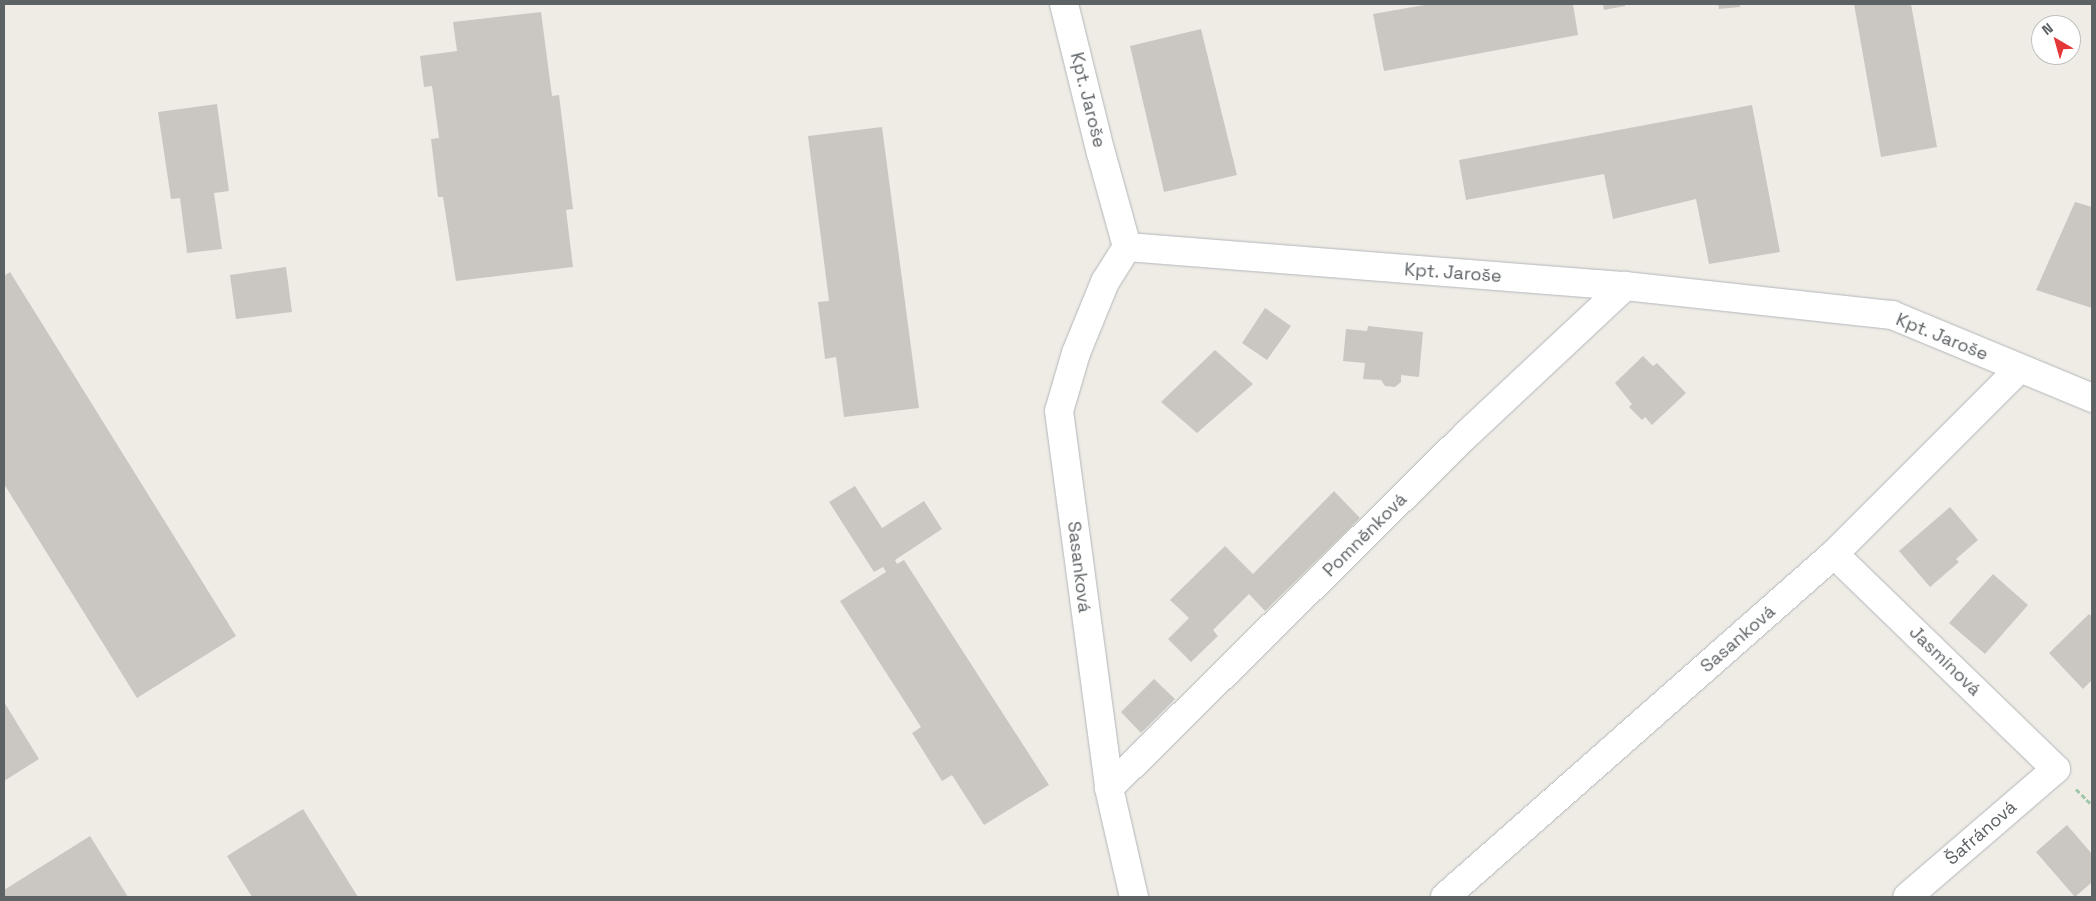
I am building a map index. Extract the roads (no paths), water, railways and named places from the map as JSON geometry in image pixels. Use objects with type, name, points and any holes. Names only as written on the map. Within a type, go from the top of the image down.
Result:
[{"type":"street","name":"Kpt. Jaroše","points":[[1064,4],[1101,153],[1127,247],[1625,286],[1892,315],[2092,398]]},
{"type":"street","name":"Sasanková","points":[[1127,247],[1105,282],[1080,344],[1059,411],[1109,788],[1134,897]]},
{"type":"street","name":"Pomněnková","points":[[1109,788],[1466,436],[1625,286]]},
{"type":"street","name":"Sasanková","points":[[1445,897],[1834,554],[2019,369]]},
{"type":"street","name":"Jasmínová","points":[[1834,554],[2056,770]]},
{"type":"street","name":"Šafránová","points":[[1907,897],[2056,770]]}]
